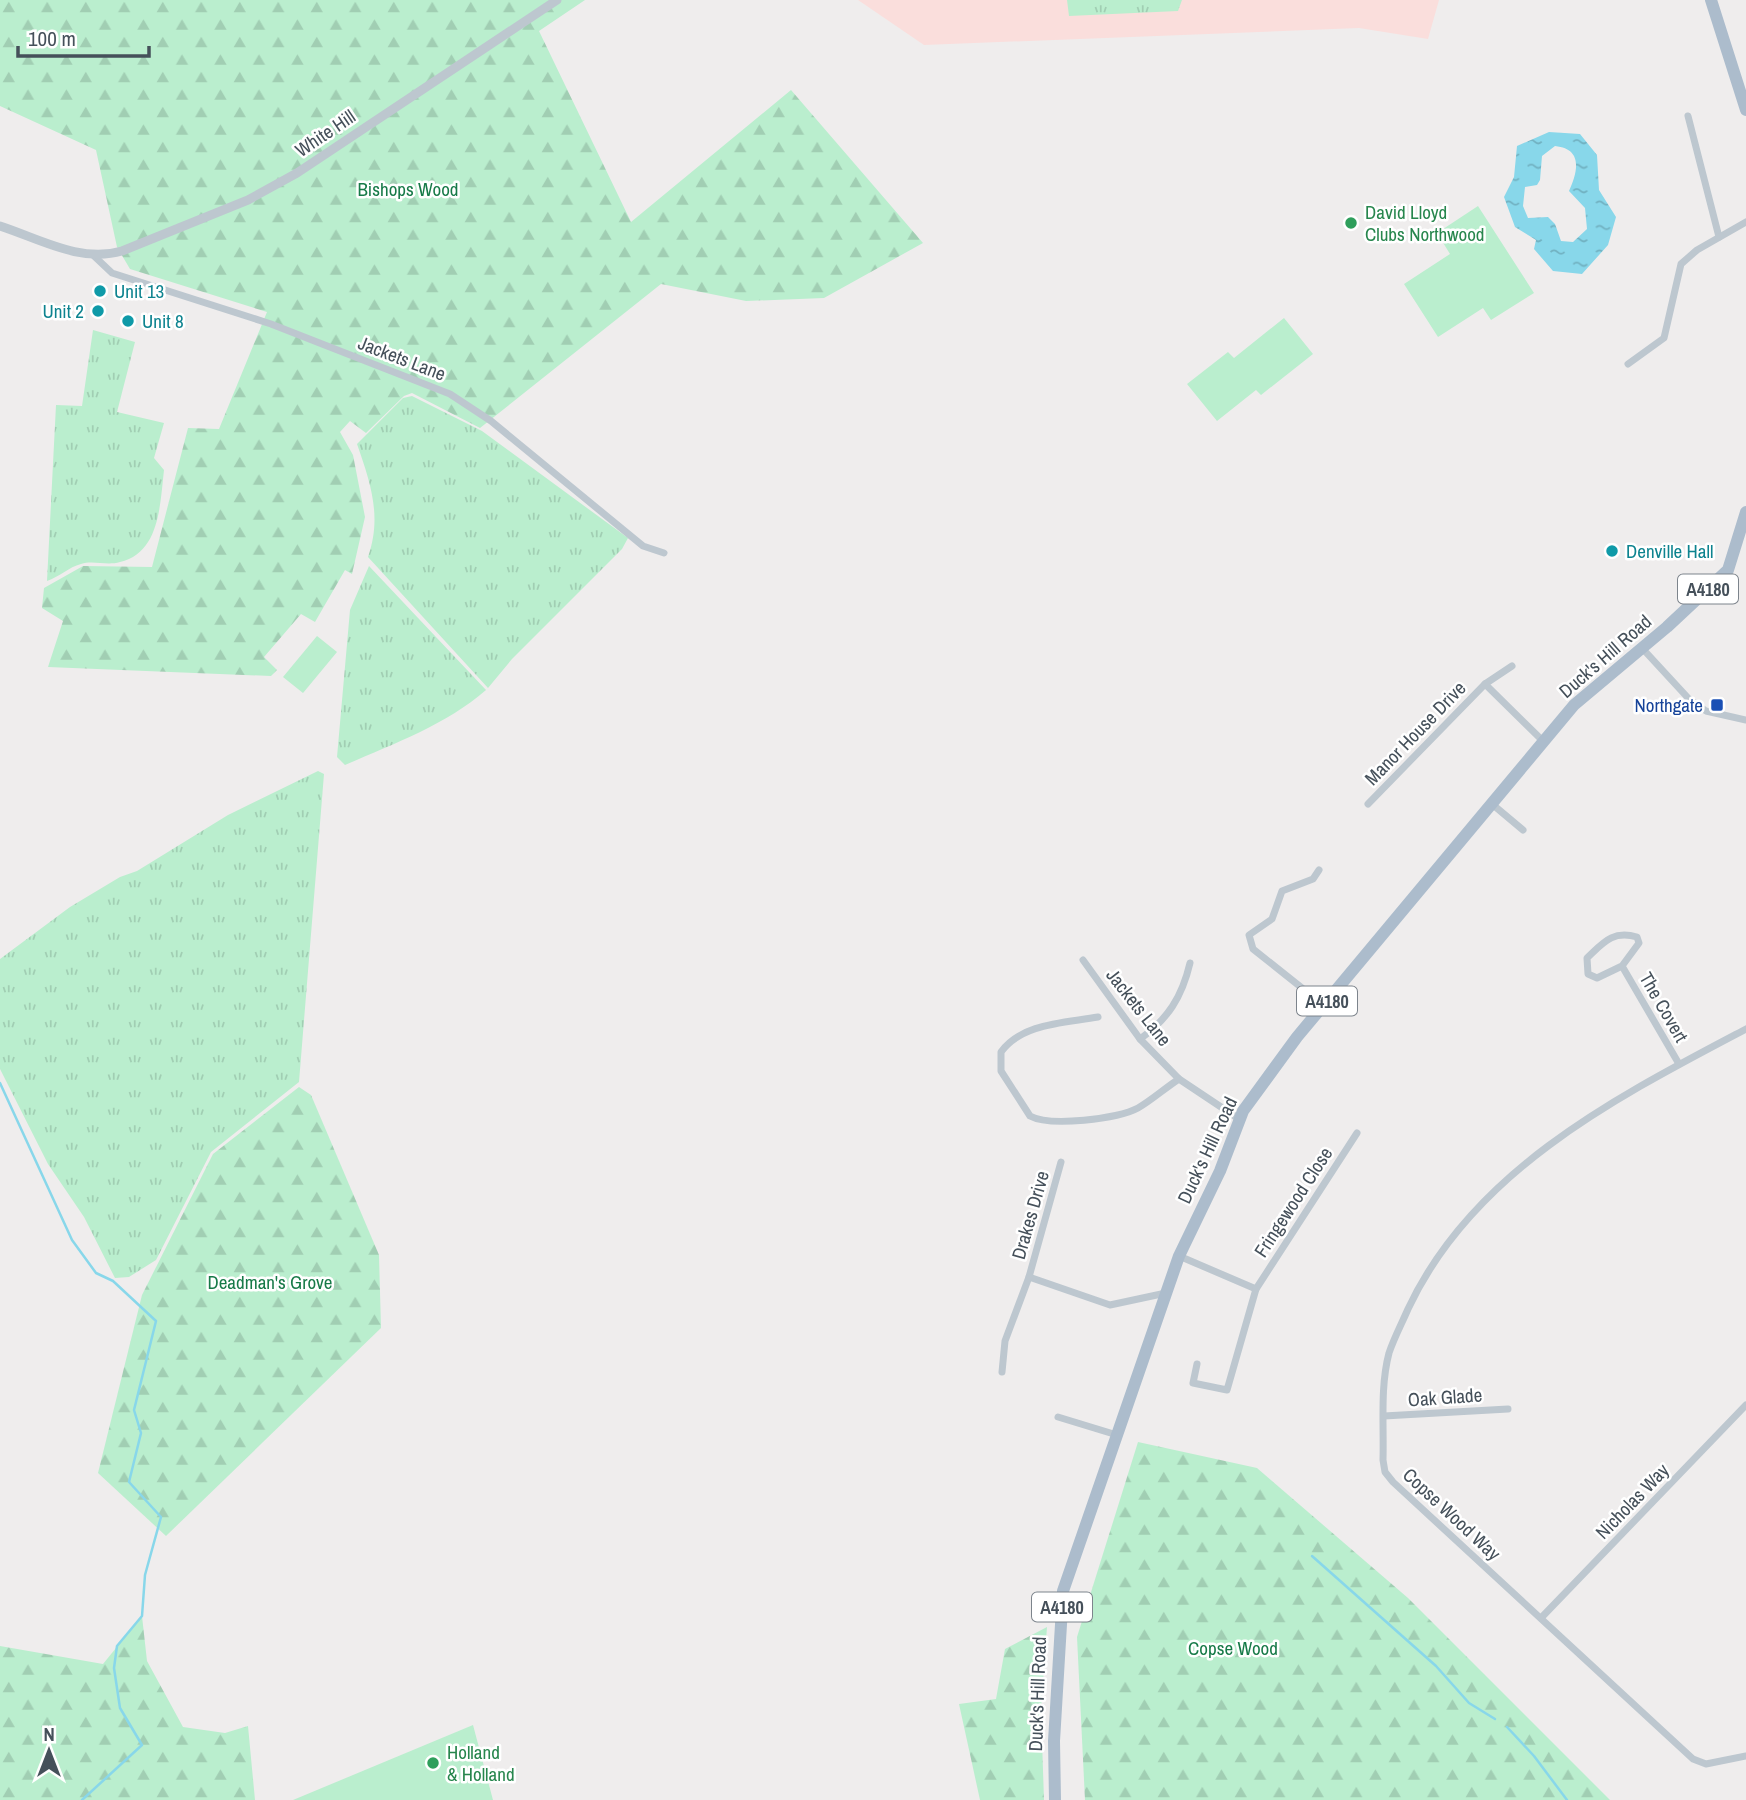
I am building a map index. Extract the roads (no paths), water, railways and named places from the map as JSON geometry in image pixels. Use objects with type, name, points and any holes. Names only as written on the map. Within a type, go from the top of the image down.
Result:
[{"type":"main road","points":[[1711,0],[1746,110]]},
{"type":"main road","name":"Duck's Hill Road","points":[[1055,1800],[1054,1741],[1063,1591],[1166,1293],[1180,1256],[1220,1171],[1242,1111],[1320,1010],[1574,705],[1728,570],[1746,512]]},
{"type":"street","name":"White Hill","points":[[94,256],[122,251],[248,200],[297,173],[558,0]]},
{"type":"street","points":[[1688,116],[1718,237]]},
{"type":"street","points":[[1628,364],[1664,338],[1681,264],[1718,237],[1746,222]]},
{"type":"street","points":[[0,226],[82,255],[94,256]]},
{"type":"street","name":"Jackets Lane","points":[[94,256],[112,273],[271,324],[450,394],[491,421],[643,545],[664,553]]},
{"type":"street","points":[[1642,648],[1689,699],[1706,711],[1746,720]]},
{"type":"street","name":"Manor House Drive","points":[[1368,804],[1485,684],[1512,666]]},
{"type":"street","name":"Manor House Drive","points":[[1485,684],[1544,741]]},
{"type":"street","points":[[1492,804],[1523,830]]},
{"type":"street","points":[[1318,870],[1313,878],[1282,891],[1272,919],[1250,935],[1253,950],[1302,988],[1320,1010]]},
{"type":"street","name":"The Covert","points":[[1625,934],[1637,937],[1639,943],[1622,966],[1597,978],[1588,974],[1587,958],[1611,936],[1625,934]]},
{"type":"street","name":"Jackets Lane","points":[[1083,960],[1140,1039],[1179,1079],[1240,1119]]},
{"type":"street","points":[[1140,1039],[1162,1023],[1184,988],[1190,963]]},
{"type":"street","name":"The Covert","points":[[1622,966],[1679,1064]]},
{"type":"street","points":[[1098,1017],[1040,1027],[1015,1037],[1000,1052],[1000,1071],[1030,1116],[1055,1121],[1111,1117],[1137,1109],[1179,1079]]},
{"type":"street","name":"Copse Wood Way","points":[[1746,1028],[1637,1087],[1534,1156],[1489,1195],[1425,1273],[1390,1353],[1384,1416],[1385,1472],[1693,1759],[1706,1764],[1746,1756]]},
{"type":"street","name":"Fringewood Close","points":[[1197,1364],[1193,1383],[1227,1390],[1256,1289],[1357,1133]]},
{"type":"street","name":"Drakes Drive","points":[[1002,1372],[1005,1341],[1029,1277],[1061,1162]]},
{"type":"street","points":[[1180,1256],[1256,1289]]},
{"type":"street","name":"Drakes Drive","points":[[1029,1277],[1110,1305],[1166,1293]]},
{"type":"street","name":"Nicholas Way","points":[[1541,1618],[1746,1405]]},
{"type":"street","name":"Oak Glade","points":[[1384,1416],[1508,1409]]},
{"type":"street","points":[[1058,1417],[1116,1435]]},
{"type":"water","points":[[1549,132],[1580,134],[1597,155],[1599,190],[1616,217],[1608,245],[1582,274],[1553,271],[1534,249],[1536,240],[1515,227],[1504,197],[1514,177],[1517,146]],"holes":[[[1555,146],[1570,151],[1576,162],[1575,176],[1569,191],[1585,208],[1587,229],[1573,242],[1561,241],[1555,224],[1548,217],[1528,218],[1523,206],[1525,187],[1537,185],[1540,180],[1542,156]]]},
{"type":"waterway","points":[[0,1083],[72,1240],[96,1273],[113,1281],[156,1321],[134,1410],[141,1433],[129,1482],[161,1517],[145,1575],[142,1616],[117,1646],[114,1668],[120,1708],[142,1745],[82,1800]]},
{"type":"waterway","points":[[1312,1556],[1436,1666],[1469,1703],[1495,1719]]},
{"type":"waterway","points":[[1507,1727],[1534,1756],[1567,1800]]},
{"type":"place","name":"David Lloyd Clubs Northwood","points":[[1351,223]]},
{"type":"place","name":"Unit 13","points":[[100,291]]},
{"type":"place","name":"Unit 2","points":[[98,311]]},
{"type":"place","name":"Unit 8","points":[[128,321]]},
{"type":"place","name":"Denville Hall","points":[[1612,551]]},
{"type":"place","name":"Northgate","points":[[1717,705]]},
{"type":"place","name":"Holland & Holland","points":[[433,1763]]},
{"type":"park label","name":"Bishops Wood","points":[[408,189]]},
{"type":"park label","name":"Deadman's Grove","points":[[270,1282]]},
{"type":"park label","name":"Copse Wood","points":[[1233,1648]]}]
